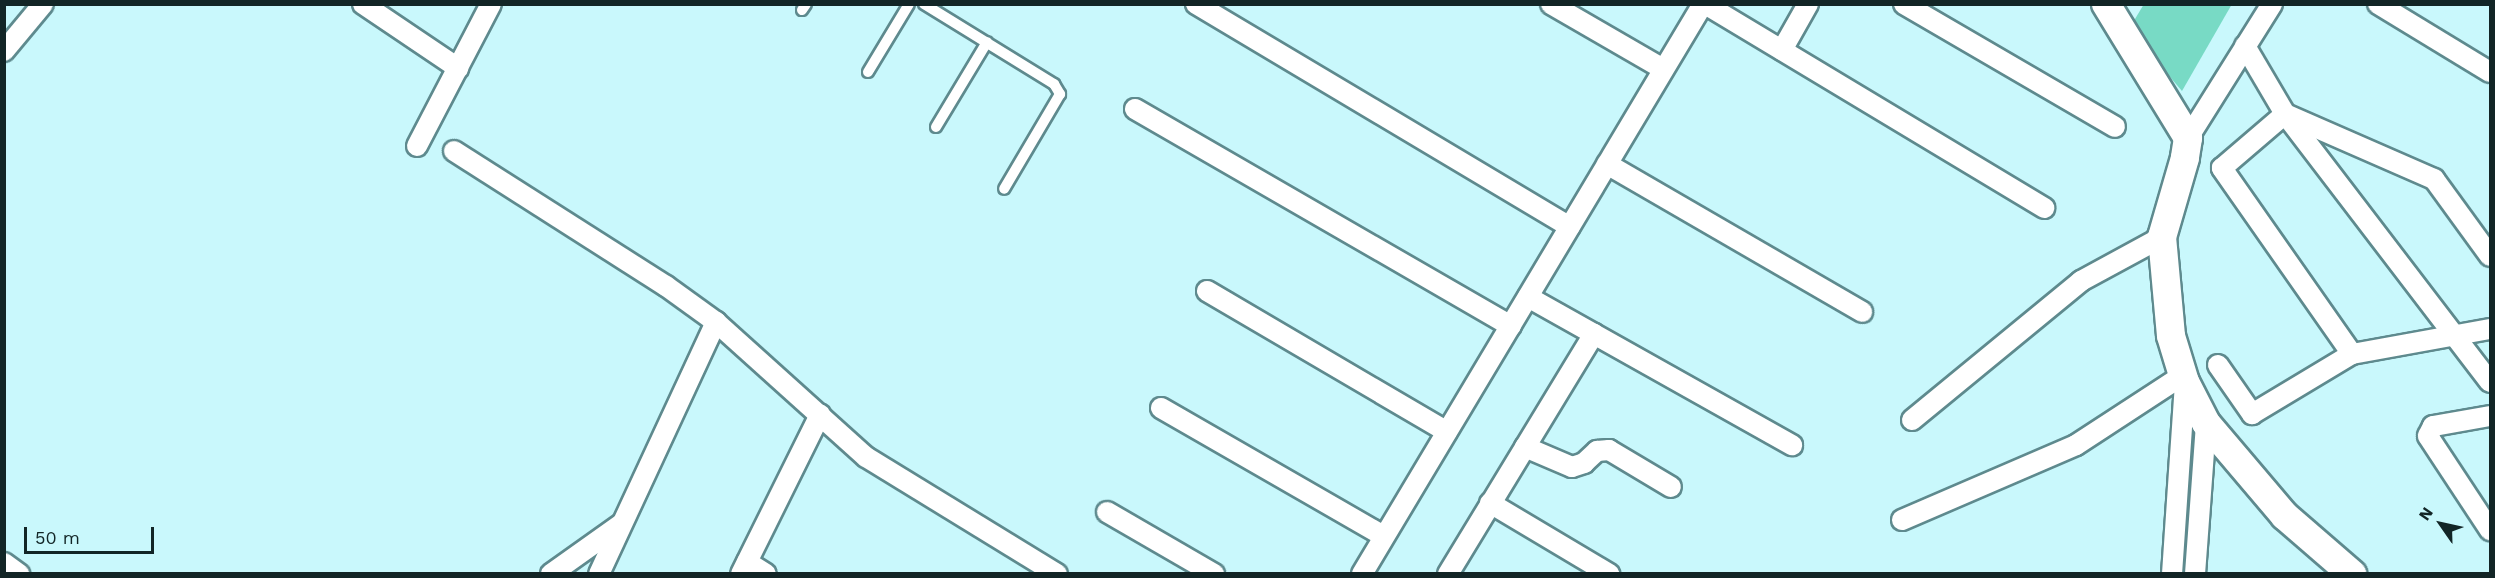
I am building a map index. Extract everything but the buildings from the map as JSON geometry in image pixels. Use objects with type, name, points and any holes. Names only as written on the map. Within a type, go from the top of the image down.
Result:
[{"type":"street","points":[[4,51],[43,4]]},
{"type":"street","points":[[363,4],[458,68]]},
{"type":"street","points":[[417,146],[491,4]]},
{"type":"street","points":[[1196,4],[1570,227]]},
{"type":"street","points":[[1551,4],[1663,69]]},
{"type":"street","points":[[1362,573],[1704,4],[2044,208]]},
{"type":"street","points":[[1782,50],[1808,4]]},
{"type":"street","points":[[1904,4],[2115,127]]},
{"type":"street","points":[[2106,4],[2188,138]]},
{"type":"street","points":[[2272,4],[2188,138],[2185,158],[2162,237],[2171,336],[2184,379],[2206,423],[2285,516],[2352,573]]},
{"type":"street","points":[[2378,4],[2490,72]]},
{"type":"street","points":[[2246,46],[2285,114],[2490,382]]},
{"type":"street","points":[[1135,109],[1511,326]]},
{"type":"street","points":[[2285,114],[2434,179],[2490,256]]},
{"type":"street","points":[[2285,114],[2222,168],[2352,354]]},
{"type":"street","points":[[454,151],[666,286],[716,322],[880,467],[1057,573]]},
{"type":"street","points":[[1607,164],[1862,312]]},
{"type":"street","points":[[1912,420],[2081,280],[2162,237]]},
{"type":"street","points":[[1207,291],[1447,432]]},
{"type":"street","points":[[1528,297],[1792,445]]},
{"type":"street","points":[[599,573],[716,322]]},
{"type":"street","points":[[2218,365],[2252,414],[2352,354],[2490,329]]},
{"type":"street","points":[[1448,573],[1594,334]]},
{"type":"street","points":[[1902,520],[2076,445],[2184,379]]},
{"type":"street","points":[[2172,573],[2184,379]]},
{"type":"street","points":[[1161,408],[1384,536]]},
{"type":"street","points":[[766,573],[744,568],[820,415]]},
{"type":"street","points":[[2490,416],[2433,426],[2428,430],[2428,436],[2490,530]]},
{"type":"street","points":[[2195,573],[2206,423]]},
{"type":"street","points":[[1525,447],[1572,467],[1584,463],[1597,451],[1609,450],[1671,487]]},
{"type":"street","points":[[1491,503],[1609,573]]},
{"type":"street","points":[[1107,512],[1214,573]]},
{"type":"street","points":[[551,573],[622,524]]},
{"type":"street","points":[[4,563],[19,573]]},
{"type":"lane","points":[[868,72],[909,4]]},
{"type":"lane","points":[[924,4],[1054,84],[1060,94],[1004,189]]},
{"type":"lane","points":[[936,127],[987,42]]}]
